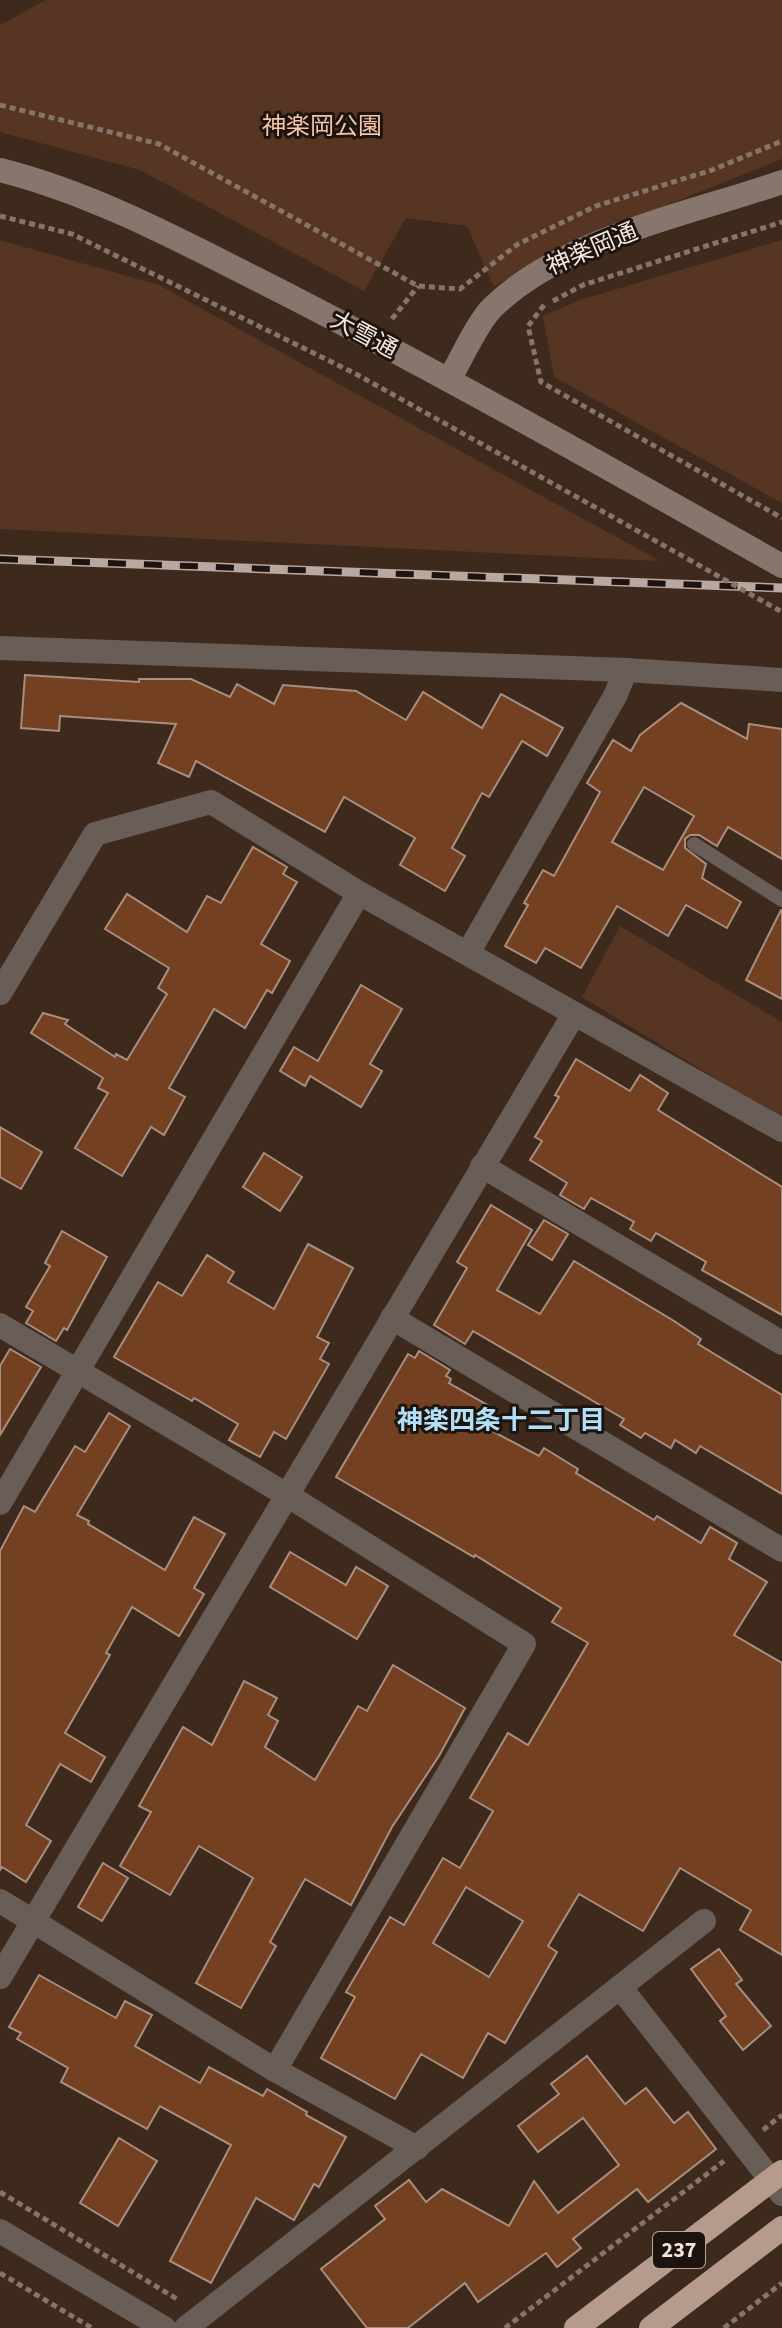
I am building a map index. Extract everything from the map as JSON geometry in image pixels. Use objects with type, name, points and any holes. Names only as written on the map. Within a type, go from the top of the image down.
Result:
[{"type":"highway","name":"237","points":[[576,2328],[778,2182]]},
{"type":"highway","name":"237","points":[[651,2328],[782,2228]]},
{"type":"main road","name":"大雪通","points":[[0,170],[36,179],[173,237],[449,380],[782,566]]},
{"type":"main road","name":"神楽岡通","points":[[449,380],[490,309],[544,267],[635,230],[782,182]]},
{"type":"street","points":[[0,648],[626,670],[782,680]]},
{"type":"street","points":[[468,953],[615,696],[626,670]]},
{"type":"street","points":[[0,993],[95,834],[211,802],[359,893],[782,1130]]},
{"type":"street","points":[[0,1503],[359,893]]},
{"type":"street","points":[[0,1977],[574,1014]]},
{"type":"street","points":[[482,1166],[782,1343]]},
{"type":"street","points":[[392,1318],[782,1550]]},
{"type":"street","points":[[0,1325],[287,1495],[524,1644],[275,2070]]},
{"type":"street","points":[[0,1901],[275,2070],[417,2148]]},
{"type":"street","points":[[195,2322],[704,1921]]},
{"type":"street","points":[[620,1987],[778,2182]]},
{"type":"street","points":[[0,2231],[164,2328]]},
{"type":"lane","points":[[694,844],[782,900]]},
{"type":"path","points":[[0,105],[159,144],[418,286]]},
{"type":"path","points":[[0,216],[72,234],[356,374],[782,612]]},
{"type":"path","points":[[782,222],[583,285],[542,306],[528,326],[541,382],[782,518]]},
{"type":"path","points":[[505,2328],[782,2115]]},
{"type":"path","points":[[0,2192],[195,2322]]},
{"type":"path","points":[[0,2273],[92,2328]]},
{"type":"path","points":[[724,2328],[782,2283]]},
{"type":"green space","name":"神楽岡公園","points":[[46,0],[782,0],[782,159],[550,252],[494,287],[467,226],[406,218],[364,291],[140,170],[0,132],[0,25]]},
{"type":"green space","points":[[0,240],[159,285],[660,561],[0,529]]},
{"type":"green space","points":[[782,240],[782,503],[554,377],[543,316],[583,299]]},
{"type":"green space","points":[[620,926],[782,1022],[782,1119],[582,997]]},
{"type":"building","points":[[25,675],[139,682],[139,679],[191,679],[230,697],[237,684],[274,704],[283,685],[356,691],[406,720],[423,692],[482,728],[501,694],[563,728],[547,756],[522,741],[489,797],[482,793],[452,848],[465,856],[445,891],[400,865],[415,838],[344,797],[325,832],[196,761],[189,777],[158,763],[176,724],[60,716],[59,731],[21,728]]},
{"type":"building","points":[[681,703],[747,739],[749,724],[782,729],[782,859],[728,827],[717,846],[699,835],[690,835],[685,839],[685,848],[706,864],[702,878],[741,902],[727,928],[686,905],[668,936],[617,906],[581,968],[545,948],[536,963],[505,946],[528,905],[524,903],[543,870],[554,876],[586,818],[600,792],[587,783],[613,740],[631,751],[640,735]],"holes":[[[644,787],[694,816],[663,870],[612,842]]]},
{"type":"building","points":[[253,847],[287,867],[283,874],[297,882],[261,944],[290,961],[272,993],[267,990],[245,1028],[214,1009],[169,1088],[185,1097],[164,1135],[151,1127],[122,1176],[75,1148],[108,1093],[98,1088],[103,1078],[31,1033],[43,1013],[68,1020],[65,1024],[115,1057],[116,1054],[127,1060],[167,994],[158,988],[169,968],[105,929],[127,894],[187,932],[207,896],[221,903]]},
{"type":"building","points":[[782,910],[782,999],[746,980]]},
{"type":"building","points":[[361,985],[402,1009],[370,1064],[382,1071],[361,1107],[310,1076],[305,1086],[280,1071],[294,1047],[318,1061]]},
{"type":"building","points":[[576,1059],[630,1091],[640,1075],[668,1093],[658,1110],[782,1187],[782,1315],[702,1270],[706,1262],[656,1233],[651,1241],[630,1229],[634,1222],[591,1198],[584,1209],[560,1195],[567,1183],[530,1160],[542,1141],[535,1137],[559,1097],[555,1095]]},
{"type":"building","points":[[0,1127],[42,1152],[21,1189],[0,1177]]},
{"type":"building","points":[[264,1153],[302,1177],[280,1211],[243,1187]]},
{"type":"building","points":[[491,1205],[532,1230],[497,1290],[540,1314],[574,1261],[674,1321],[701,1339],[698,1344],[782,1395],[782,1494],[700,1446],[696,1453],[675,1440],[671,1448],[645,1433],[641,1438],[620,1425],[624,1419],[473,1331],[465,1344],[434,1325],[467,1268],[457,1262]]},
{"type":"building","points":[[544,1220],[568,1234],[552,1260],[528,1245]]},
{"type":"building","points":[[62,1231],[107,1257],[67,1330],[64,1328],[56,1341],[26,1323],[33,1311],[26,1307],[50,1266],[45,1263]]},
{"type":"building","points":[[308,1244],[353,1268],[317,1337],[329,1343],[320,1359],[329,1364],[286,1439],[274,1432],[260,1457],[229,1440],[238,1424],[114,1357],[158,1282],[182,1296],[207,1255],[234,1272],[228,1282],[274,1309]]},
{"type":"building","points":[[10,1349],[41,1367],[0,1435],[0,1366]]},
{"type":"building","points":[[419,1351],[450,1370],[446,1376],[451,1379],[449,1383],[489,1406],[479,1424],[539,1456],[544,1448],[578,1469],[576,1473],[654,1520],[657,1516],[701,1543],[710,1527],[737,1543],[729,1559],[767,1582],[734,1635],[782,1663],[782,1955],[740,1930],[751,1910],[680,1868],[643,1931],[579,1894],[548,1946],[557,1952],[505,2043],[488,2033],[463,2078],[421,2054],[395,2099],[321,2058],[355,1997],[346,1992],[390,1917],[404,1925],[443,1858],[460,1868],[493,1811],[470,1798],[508,1733],[528,1745],[588,1643],[552,1622],[561,1608],[475,1555],[336,1477],[408,1354],[415,1358]],"holes":[[[466,1887],[523,1921],[489,1977],[433,1943]]]},
{"type":"building","points":[[109,1413],[130,1426],[77,1515],[165,1570],[194,1517],[225,1534],[194,1588],[204,1594],[179,1636],[132,1607],[106,1653],[110,1655],[65,1733],[105,1757],[91,1782],[60,1764],[26,1825],[51,1841],[26,1882],[2,1867],[0,1870],[0,1551],[24,1506],[35,1512],[75,1446],[85,1452]]},
{"type":"building","points":[[290,1552],[346,1585],[356,1567],[388,1586],[357,1639],[270,1587]]},
{"type":"building","points":[[393,1665],[465,1708],[439,1756],[392,1827],[351,1905],[305,1879],[270,1942],[276,1946],[241,2008],[196,1983],[253,1878],[199,1846],[170,1895],[120,1866],[151,1812],[139,1806],[183,1727],[212,1745],[244,1681],[277,1698],[268,1715],[278,1721],[265,1747],[315,1780],[358,1706],[367,1711]]},
{"type":"building","points":[[103,1863],[128,1878],[102,1921],[78,1907]]},
{"type":"building","points":[[719,1949],[742,1980],[736,1984],[771,2026],[743,2050],[720,2021],[726,2016],[691,1969]]},
{"type":"building","points":[[39,1975],[116,2018],[125,2001],[152,2015],[135,2046],[200,2083],[209,2067],[263,2096],[267,2089],[346,2137],[319,2187],[314,2184],[294,2220],[256,2198],[211,2283],[170,2261],[231,2145],[160,2106],[147,2129],[61,2082],[68,2068],[17,2039],[21,2033],[9,2027]]},
{"type":"building","points":[[587,2056],[625,2104],[646,2088],[674,2123],[688,2112],[716,2149],[648,2202],[637,2189],[573,2239],[581,2248],[557,2267],[546,2253],[478,2302],[465,2283],[408,2328],[367,2328],[321,2269],[385,2219],[375,2206],[409,2180],[426,2202],[442,2189],[509,2226],[534,2181],[558,2213],[619,2165],[583,2118],[538,2152],[518,2126],[559,2094],[551,2084]]},
{"type":"building","points":[[119,2138],[157,2161],[118,2226],[80,2203]]},
{"type":"railway","points":[[0,559],[782,588]]},
{"type":"district","name":"神楽四条十二丁目","points":[[501,1420]]}]
